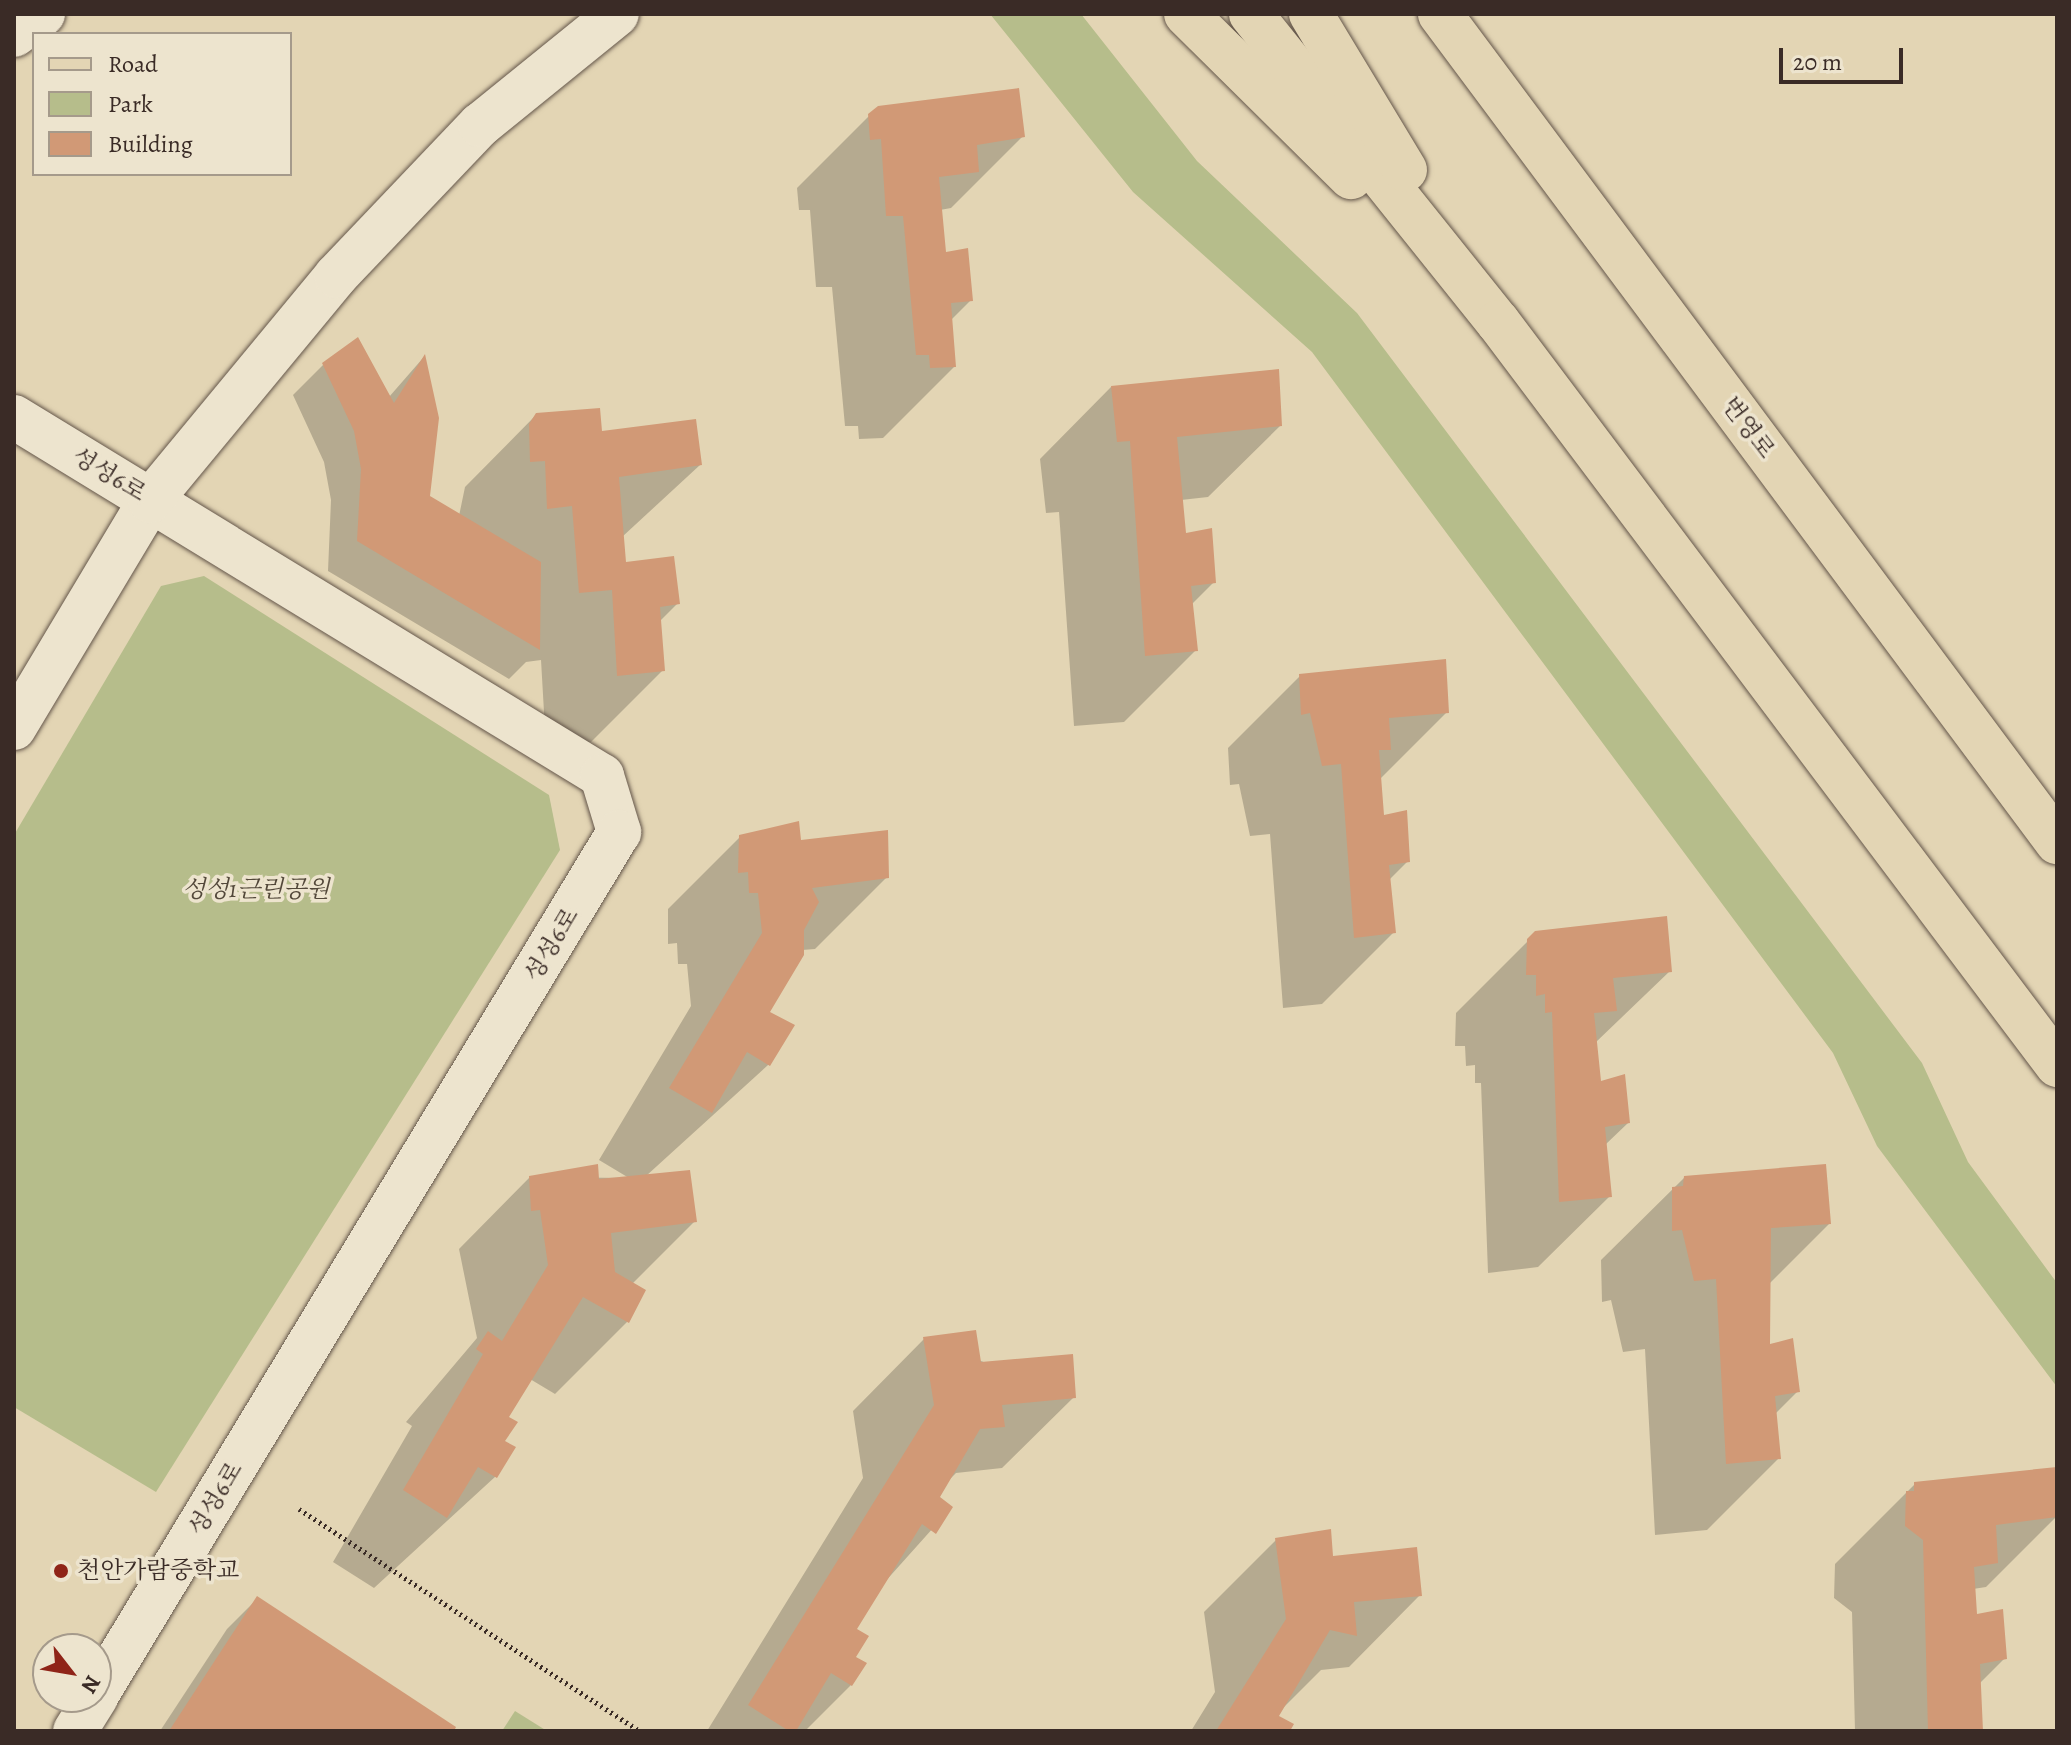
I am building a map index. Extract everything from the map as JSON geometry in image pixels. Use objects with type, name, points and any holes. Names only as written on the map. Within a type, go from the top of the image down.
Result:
[{"type":"main road","points":[[1186,14],[1498,322]]},
{"type":"main road","points":[[1251,14],[1498,322],[2057,1065]]},
{"type":"main road","points":[[1311,14],[1498,322]]},
{"type":"main road","name":"번영로","points":[[1440,14],[2057,842]]},
{"type":"street","points":[[14,35],[43,14]]},
{"type":"street","points":[[14,728],[150,501],[336,276],[480,125],[617,14]]},
{"type":"street","name":"성성6로","points":[[14,417],[602,776],[619,832],[112,1671]]},
{"type":"street","name":"성성6로","points":[[75,1731],[86,1713]]},
{"type":"path","points":[[299,1509],[639,1731]]},
{"type":"green space","points":[[990,14],[1081,14],[1197,161],[1357,313],[1922,1063],[1968,1162],[2057,1283],[2057,1387],[1877,1146],[1833,1053],[1312,352],[1133,192]]},
{"type":"green space","name":"성성1근린공원","points":[[204,576],[549,795],[560,850],[156,1492],[14,1407],[14,835],[161,586]]},
{"type":"green space","points":[[515,1711],[547,1731],[502,1731]]},
{"type":"building","points":[[1019,88],[1025,137],[977,145],[979,172],[939,177],[946,252],[968,248],[973,301],[951,303],[956,367],[930,368],[929,355],[916,355],[903,216],[886,216],[881,139],[870,140],[868,114],[878,106]]},
{"type":"building","points":[[358,337],[394,403],[425,354],[439,418],[430,496],[541,562],[540,650],[357,541],[361,469],[354,431],[322,363]]},
{"type":"building","points":[[1279,369],[1282,426],[1177,437],[1186,533],[1212,528],[1216,583],[1191,586],[1198,651],[1145,656],[1130,441],[1117,442],[1111,386]]},
{"type":"building","points":[[600,408],[602,431],[696,419],[702,465],[619,477],[626,562],[674,556],[680,604],[660,607],[665,671],[617,676],[612,590],[579,593],[572,506],[547,509],[545,461],[530,462],[529,424],[536,413]]},
{"type":"building","points":[[1446,659],[1449,713],[1389,718],[1391,750],[1379,750],[1384,815],[1407,810],[1410,862],[1389,865],[1396,933],[1354,938],[1341,764],[1322,766],[1310,713],[1301,715],[1299,674]]},
{"type":"building","points":[[799,821],[801,840],[888,830],[889,878],[812,888],[819,902],[804,930],[804,955],[770,1012],[795,1025],[770,1066],[747,1052],[712,1113],[669,1088],[762,933],[758,893],[749,893],[748,872],[738,873],[739,835]]},
{"type":"building","points":[[1667,916],[1672,972],[1613,978],[1617,1011],[1594,1013],[1601,1081],[1625,1074],[1630,1123],[1605,1127],[1612,1197],[1559,1202],[1552,1012],[1545,1013],[1545,994],[1536,996],[1536,975],[1526,975],[1527,939],[1535,931]]},
{"type":"building","points":[[598,1164],[599,1179],[690,1170],[697,1222],[611,1233],[615,1272],[646,1290],[629,1323],[583,1297],[509,1417],[518,1422],[505,1441],[516,1447],[497,1478],[478,1467],[447,1518],[403,1490],[483,1354],[476,1349],[488,1331],[502,1341],[548,1265],[540,1210],[531,1211],[529,1176]]},
{"type":"building","points":[[1826,1164],[1831,1224],[1771,1228],[1770,1344],[1793,1338],[1800,1392],[1775,1396],[1781,1459],[1726,1464],[1716,1279],[1694,1281],[1682,1230],[1672,1231],[1672,1187],[1683,1186],[1684,1176]]},
{"type":"building","points":[[976,1330],[981,1362],[1073,1354],[1076,1398],[1002,1405],[1005,1427],[980,1429],[940,1497],[953,1507],[936,1534],[922,1524],[857,1629],[869,1636],[856,1657],[867,1663],[852,1686],[831,1673],[796,1731],[789,1731],[748,1705],[934,1405],[923,1337]]},
{"type":"building","points":[[2057,1467],[2057,1517],[1996,1525],[1998,1563],[1974,1567],[1977,1614],[2003,1609],[2007,1659],[1980,1664],[1983,1731],[1928,1731],[1923,1540],[1905,1526],[1906,1491],[1914,1491],[1914,1482]]},
{"type":"building","points":[[1331,1529],[1333,1556],[1417,1547],[1422,1596],[1354,1602],[1357,1636],[1330,1630],[1279,1716],[1294,1724],[1290,1731],[1216,1731],[1286,1619],[1275,1538]]},
{"type":"building","points":[[257,1596],[456,1727],[454,1731],[169,1731]]},
{"type":"place","name":"천안가람중학교","points":[[61,1571]]}]
